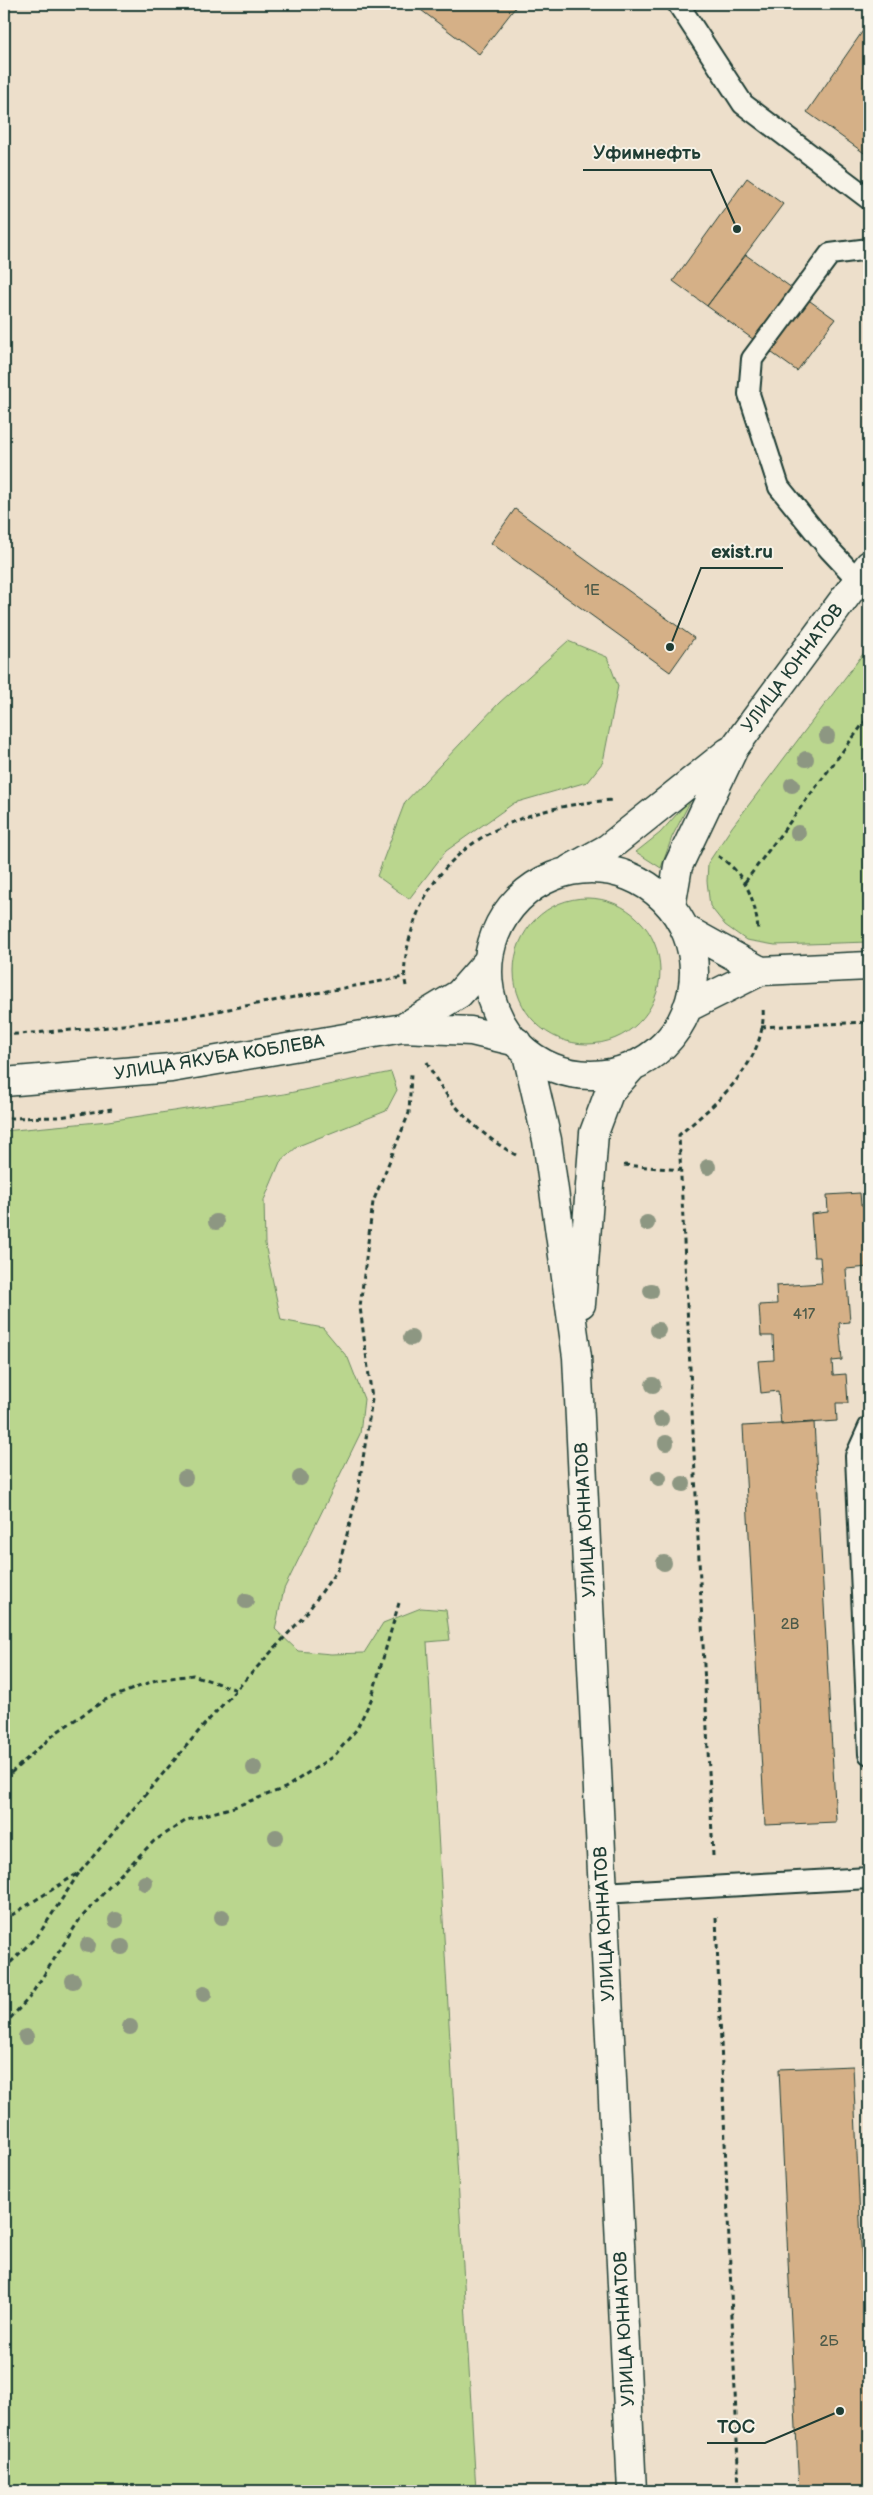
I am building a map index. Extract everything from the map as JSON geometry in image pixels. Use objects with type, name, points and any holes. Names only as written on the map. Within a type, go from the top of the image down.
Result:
[{"type":"main road","name":"УЛИЦА ЮННАТОВ","points":[[671,907],[678,866],[734,748],[864,572]]},
{"type":"main road","name":"УЛИЦА ЮННАТОВ","points":[[563,873],[608,848],[734,748]]},
{"type":"main road","points":[[576,869],[610,870],[642,881],[671,907],[687,930],[695,963],[692,997],[679,1028],[656,1053],[626,1070],[592,1076],[558,1070],[522,1048],[504,1029],[490,997],[487,962],[496,929],[515,900],[543,880],[563,873],[576,869]]},
{"type":"main road","points":[[687,930],[761,971]]},
{"type":"main road","name":"УЛИЦА ЯКУБА КОБЛЕВА","points":[[403,1028],[459,994],[487,962]]},
{"type":"main road","points":[[687,1008],[761,971],[869,966]]},
{"type":"main road","name":"УЛИЦА ЯКУБА КОБЛЕВА","points":[[4,1082],[171,1068],[403,1028],[471,1031],[522,1048]]},
{"type":"main road","name":"УЛИЦА ЮННАТОВ","points":[[522,1048],[547,1140],[577,1358],[632,2491]]},
{"type":"main road","name":"УЛИЦА ЮННАТОВ","points":[[577,1358],[594,1133],[609,1093],[635,1064]]},
{"type":"lane","points":[[678,4],[744,104],[869,199]]},
{"type":"lane","points":[[864,572],[829,549],[779,487],[749,394],[752,359],[830,254],[869,249]]},
{"type":"lane","points":[[869,1428],[856,1456],[869,1754]]},
{"type":"lane","points":[[602,1893],[869,1878]]},
{"type":"path","points":[[745,882],[869,716]]},
{"type":"path","points":[[4,1034],[100,1028],[185,1017],[404,977],[407,948],[416,918],[434,882],[464,848],[495,829],[534,814],[576,803],[615,800]]},
{"type":"path","points":[[738,2491],[715,1887],[679,1135],[710,1109],[739,1078],[754,1050],[764,1016],[758,924]]},
{"type":"path","points":[[761,1027],[869,1022]]},
{"type":"path","points":[[4,1969],[39,1934],[80,1872],[237,1690],[306,1614],[338,1569],[358,1492],[372,1399],[360,1307],[373,1202],[408,1113],[411,1074]]},
{"type":"path","points":[[4,2025],[28,1998],[80,1920],[119,1876],[154,1842],[187,1820],[234,1807],[285,1788],[336,1755],[356,1730],[371,1700],[399,1602]]},
{"type":"path","points":[[4,1779],[57,1732],[105,1700],[156,1680],[193,1674],[237,1690]]},
{"type":"path","points":[[4,1920],[80,1872]]},
{"type":"green space","points":[[568,641],[607,657],[618,686],[603,762],[587,782],[514,803],[446,851],[409,899],[377,876],[405,802],[499,703]]},
{"type":"green space","points":[[869,646],[869,942],[775,945],[746,940],[725,925],[710,906],[707,881],[708,863],[732,827]]},
{"type":"green space","points":[[693,796],[672,837],[661,868],[636,852],[660,833]]},
{"type":"green space","points":[[587,898],[615,903],[639,919],[655,943],[660,971],[655,999],[639,1023],[615,1039],[587,1044],[559,1039],[535,1023],[519,999],[514,971],[519,943],[535,919],[559,903]]},
{"type":"green space","points":[[391,1072],[397,1090],[386,1111],[298,1146],[280,1162],[264,1200],[265,1244],[281,1320],[323,1328],[348,1358],[364,1399],[360,1434],[284,1589],[275,1629],[298,1651],[331,1654],[364,1653],[383,1623],[421,1608],[446,1610],[450,1640],[427,1642],[476,2491],[4,2491],[4,1131],[108,1121],[284,1094]]},
{"type":"building","points":[[413,4],[518,4],[479,54]]},
{"type":"building","points":[[869,22],[869,95],[864,102],[869,106],[869,151],[867,155],[807,112]]},
{"type":"building","points":[[747,178],[783,204],[707,306],[673,281]]},
{"type":"building","points":[[746,255],[835,319],[797,371],[707,306]]},
{"type":"building","points":[[515,509],[694,638],[670,672],[491,543]]},
{"type":"building","points":[[860,1193],[861,1205],[869,1205],[869,1267],[846,1269],[850,1322],[839,1323],[842,1360],[832,1361],[833,1375],[846,1374],[848,1403],[836,1403],[837,1421],[781,1425],[778,1391],[761,1393],[758,1361],[774,1360],[773,1336],[761,1336],[759,1305],[777,1304],[776,1286],[822,1283],[820,1257],[814,1257],[811,1214],[828,1212],[827,1195]]},
{"type":"building","points":[[814,1422],[836,1822],[765,1825],[743,1426]]},
{"type":"building","points":[[853,2066],[869,2419],[869,2491],[799,2491],[779,2069]]},
{"type":"place","name":"Уфимнефть","points":[[737,229]]},
{"type":"place","name":"exist.ru","points":[[670,647]]},
{"type":"place","name":"ТОС","points":[[840,2411]]}]
